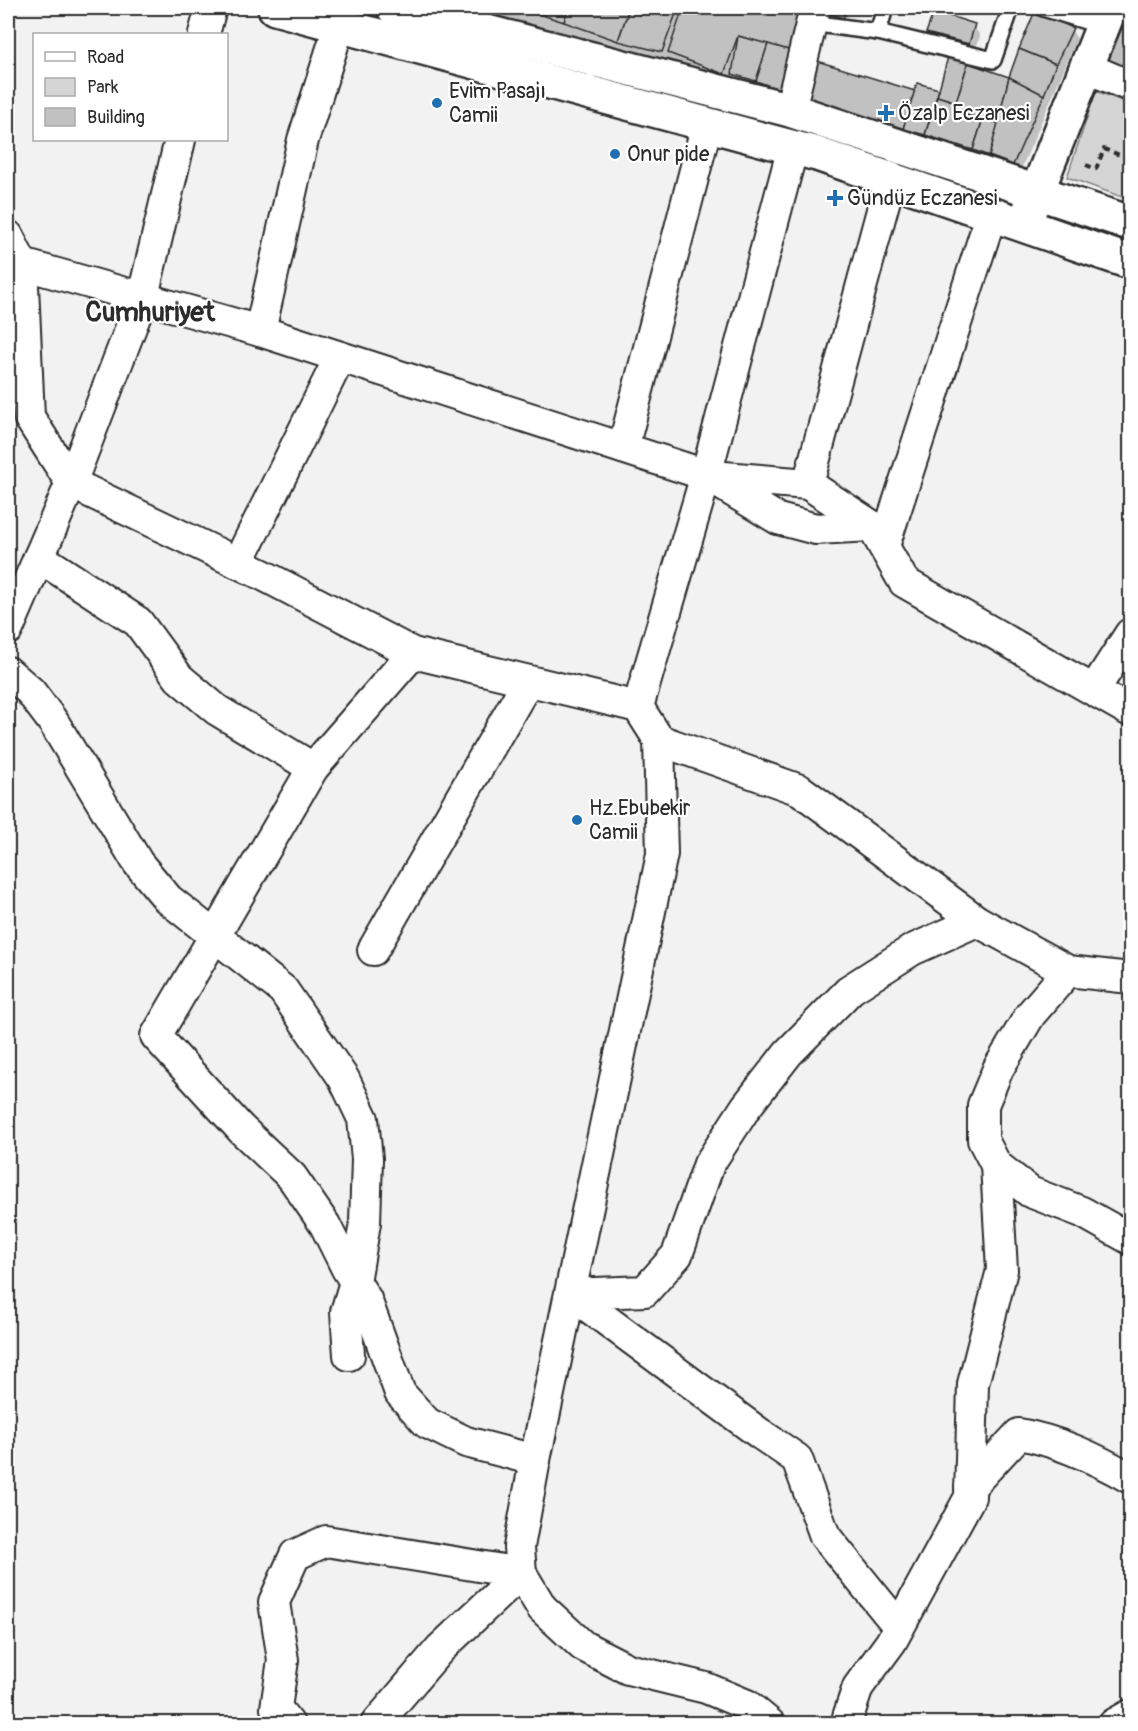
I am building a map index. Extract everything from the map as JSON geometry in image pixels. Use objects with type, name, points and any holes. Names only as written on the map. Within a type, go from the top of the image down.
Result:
[{"type":"main road","points":[[275,8],[340,23],[388,16],[790,110],[1131,223]]},
{"type":"main road","points":[[388,16],[707,124],[891,177],[1131,262]]},
{"type":"main road","points":[[1024,225],[1106,17]]},
{"type":"street","points":[[204,33],[211,8]]},
{"type":"street","points":[[790,110],[813,15]]},
{"type":"street","points":[[260,331],[303,141],[340,23]]},
{"type":"street","points":[[1085,67],[1131,86]]},
{"type":"street","points":[[623,448],[707,124]]},
{"type":"street","points":[[8,629],[70,483],[142,296],[180,141]]},
{"type":"street","points":[[638,708],[706,475],[793,147]]},
{"type":"street","points":[[808,484],[891,177]]},
{"type":"street","points":[[878,536],[991,214]]},
{"type":"street","points":[[8,236],[22,264],[18,416],[70,483],[238,563],[413,653],[638,708],[659,740],[662,854],[519,1546],[521,1573],[542,1608],[583,1646],[628,1669],[706,1688],[747,1705],[770,1724]]},
{"type":"street","points":[[22,264],[260,331],[706,475],[808,484],[878,536],[904,582],[1131,711]]},
{"type":"street","points":[[238,563],[340,357]]},
{"type":"street","points":[[706,475],[778,519],[816,530],[878,536]]},
{"type":"street","points":[[39,557],[138,622],[179,678],[217,710],[313,768]]},
{"type":"street","points":[[1094,690],[1131,634]]},
{"type":"street","points":[[413,653],[313,768],[156,1036],[241,1129],[292,1176],[325,1225],[366,1299],[400,1393],[427,1423],[466,1442],[536,1460]]},
{"type":"street","points":[[8,672],[30,691],[54,723],[138,862],[168,899],[283,990],[344,1079],[363,1119],[367,1160],[365,1223],[355,1282],[346,1312],[349,1354]]},
{"type":"street","points":[[373,951],[528,681]]},
{"type":"street","points":[[659,740],[800,790],[977,921],[1068,971],[1131,978]]},
{"type":"street","points":[[571,1294],[645,1291],[677,1255],[709,1164],[746,1107],[789,1053],[850,989],[912,950],[977,921]]},
{"type":"street","points":[[1068,971],[1030,1015],[998,1069],[983,1105],[982,1140],[996,1165],[1030,1192],[1082,1212],[1131,1239]]},
{"type":"street","points":[[849,1724],[848,1717],[858,1688],[899,1627],[970,1497],[973,1384],[1002,1270],[996,1165]]},
{"type":"street","points":[[571,1294],[797,1459],[825,1536],[899,1627]]},
{"type":"street","points":[[970,1487],[1019,1434],[1042,1438],[1101,1461],[1131,1478]]},
{"type":"street","points":[[289,1724],[276,1708],[283,1660],[273,1602],[295,1555],[326,1540],[521,1573]]},
{"type":"street","points":[[376,1724],[440,1650],[521,1573]]},
{"type":"street","points":[[1114,1724],[1131,1715]]},
{"type":"lane","points":[[878,32],[885,8]]},
{"type":"lane","points":[[813,15],[993,60],[1011,8]]},
{"type":"lane","points":[[1043,8],[1106,17]]},
{"type":"path","points":[[1086,165],[1096,169],[1104,148],[1131,159]]},
{"type":"green space","points":[[1096,91],[1130,104],[1130,200],[1067,177]]},
{"type":"building","points":[[520,8],[568,8],[564,22]]},
{"type":"building","points":[[568,8],[644,8],[641,15],[629,9],[618,41],[564,22]]},
{"type":"building","points":[[644,8],[678,8],[662,52],[618,41],[629,9],[641,15]]},
{"type":"building","points":[[683,8],[806,8],[792,51],[738,36],[724,74],[668,53]]},
{"type":"building","points":[[821,8],[847,8],[843,18],[820,10]]},
{"type":"building","points":[[934,11],[975,24],[969,44],[926,33]]},
{"type":"building","points":[[1035,11],[1073,28],[1056,64],[1019,49]]},
{"type":"building","points":[[1130,13],[1130,30],[1123,26]]},
{"type":"building","points":[[1123,26],[1130,30],[1130,73],[1106,62]]},
{"type":"building","points":[[738,36],[768,44],[756,81],[732,74]]},
{"type":"building","points":[[768,44],[792,51],[781,90],[756,81]]},
{"type":"building","points":[[1019,49],[1056,64],[1044,95],[1009,77]]},
{"type":"building","points":[[948,57],[968,63],[956,102],[937,96]]},
{"type":"building","points":[[814,60],[915,91],[903,129],[803,98]]},
{"type":"building","points":[[968,63],[1009,77],[998,123],[953,112]]},
{"type":"building","points":[[1009,77],[1044,95],[1013,165],[989,156]]},
{"type":"building","points":[[917,83],[939,89],[925,135],[903,129]]},
{"type":"building","points":[[937,96],[956,102],[953,112],[983,119],[973,150],[925,135]]},
{"type":"building","points":[[983,119],[998,123],[989,156],[973,150]]},
{"type":"place","name":"Evim Pasajı Camii","points":[[437,103]]},
{"type":"place","name":"Özalp Eczanesi","points":[[886,113]]},
{"type":"place","name":"Onur pide","points":[[615,154]]},
{"type":"place","name":"Gündüz Eczanesi","points":[[835,198]]},
{"type":"place","name":"Hz.Ebubekir Camii","points":[[577,820]]},
{"type":"district","name":"Cumhuriyet","points":[[150,312]]}]
